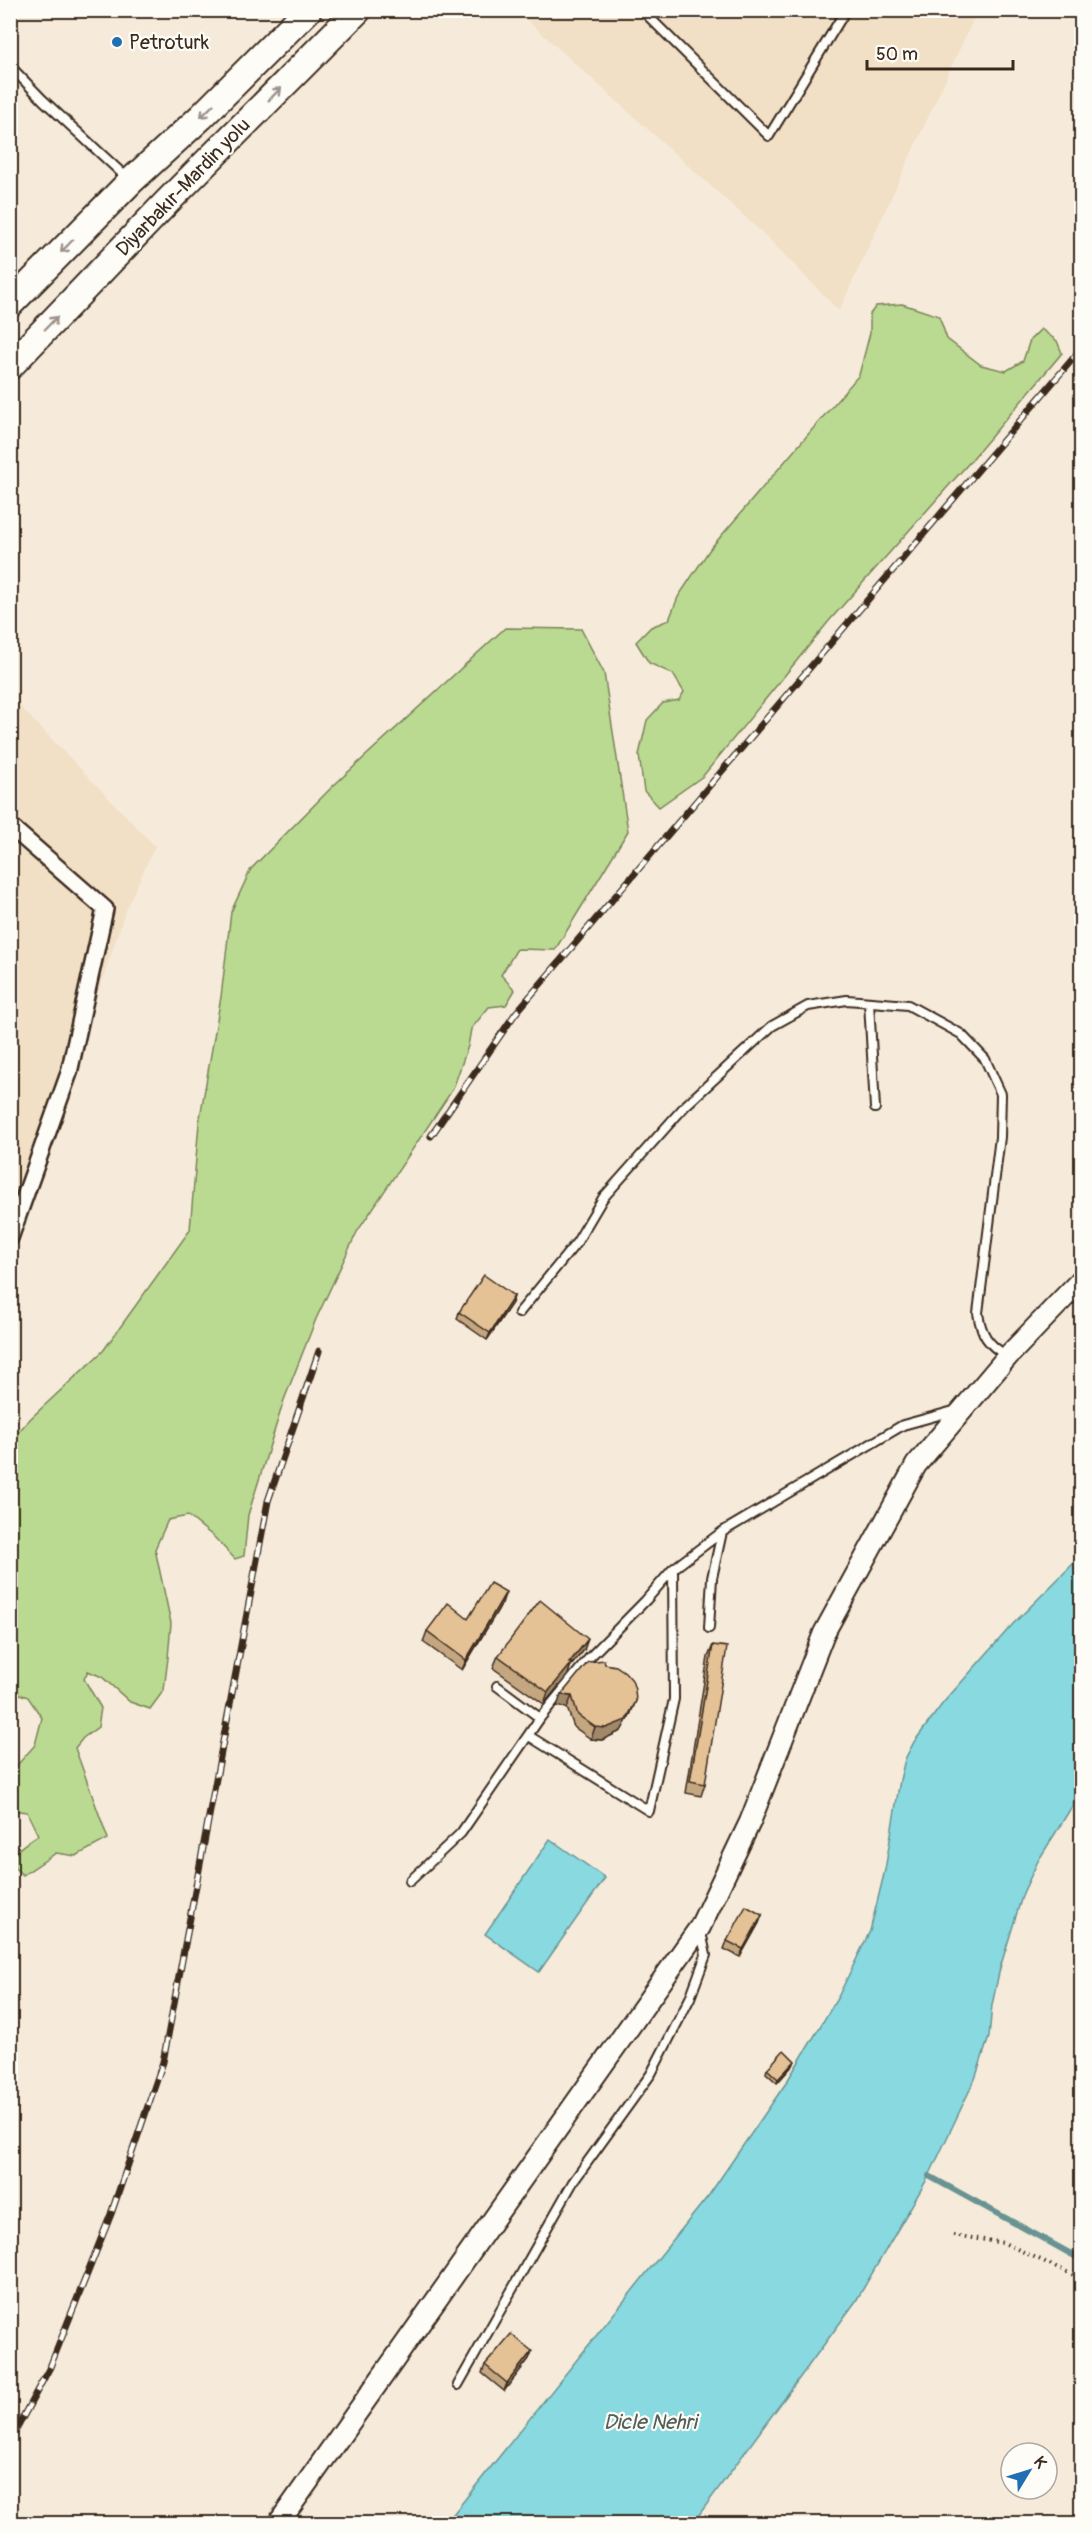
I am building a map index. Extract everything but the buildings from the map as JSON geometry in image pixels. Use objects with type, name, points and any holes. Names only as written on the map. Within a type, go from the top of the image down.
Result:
[{"type":"highway","name":"Diyarbakır-Mardin yolu","points":[[10,304],[131,181],[201,117],[308,10]]},
{"type":"highway","name":"Diyarbakır-Mardin yolu","points":[[10,366],[167,202],[358,10]]},
{"type":"street","points":[[10,826],[105,909],[69,1073],[10,1238]]},
{"type":"street","points":[[278,2523],[700,1927],[750,1822],[824,1633],[916,1465],[1008,1356],[1082,1279]]},
{"type":"lane","points":[[642,10],[769,136],[846,10]]},
{"type":"lane","points":[[10,66],[43,100],[131,181]]},
{"type":"lane","points":[[519,1313],[577,1242],[603,1198],[615,1184],[685,1106],[772,1026],[808,1006],[847,1000],[908,1005],[961,1034],[985,1059],[1001,1094],[1000,1137],[978,1313],[981,1332],[993,1348],[1008,1356]]},
{"type":"lane","points":[[869,1002],[875,1108]]},
{"type":"lane","points":[[410,1881],[461,1833],[540,1718],[589,1658],[673,1569],[722,1533],[903,1425],[964,1408]]},
{"type":"lane","points":[[709,1628],[712,1578],[722,1533]]},
{"type":"lane","points":[[529,1736],[649,1811],[674,1699],[673,1569]]},
{"type":"lane","points":[[497,1686],[540,1718]]},
{"type":"lane","points":[[458,2385],[573,2182],[651,2074],[690,1998],[706,1955],[700,1927]]},
{"type":"path","points":[[953,2235],[1004,2243],[1082,2279]]},
{"type":"shaded area","points":[[517,11],[977,11],[839,311],[765,235]]},
{"type":"shaded area","points":[[11,697],[155,846],[126,909],[11,1256]]},
{"type":"green space","points":[[902,304],[939,316],[947,339],[981,365],[1006,371],[1023,361],[1030,340],[1041,329],[1057,341],[1062,353],[968,464],[829,621],[703,776],[659,807],[644,791],[639,755],[647,720],[663,703],[679,700],[684,692],[673,674],[649,663],[636,642],[651,627],[669,620],[678,597],[710,549],[859,375],[870,333],[870,314],[876,306]]},
{"type":"green space","points":[[505,628],[581,629],[604,673],[628,831],[555,950],[517,949],[501,975],[515,990],[506,1005],[489,1007],[471,1029],[468,1046],[453,1089],[357,1232],[316,1319],[284,1400],[248,1515],[244,1556],[235,1559],[214,1537],[188,1516],[168,1520],[155,1549],[171,1623],[164,1690],[150,1709],[130,1702],[102,1677],[88,1671],[84,1679],[101,1708],[98,1727],[83,1738],[75,1748],[108,1839],[76,1856],[56,1853],[23,1875],[11,1865],[12,1859],[21,1847],[38,1835],[27,1812],[11,1810],[11,1772],[35,1745],[42,1718],[28,1697],[11,1691],[11,1440],[31,1418],[103,1351],[190,1230],[199,1123],[221,997],[231,912],[251,869],[333,786]]},
{"type":"water","name":"Dicle Nehri","points":[[1081,1556],[1081,1792],[1038,1861],[1023,1893],[1000,1968],[992,2005],[989,2037],[975,2079],[929,2176],[856,2301],[693,2523],[446,2523],[709,2195],[786,2083],[838,1997],[870,1931],[885,1870],[900,1780],[905,1759],[914,1742],[943,1703],[1012,1625]]},
{"type":"water","points":[[550,1839],[605,1878],[539,1972],[485,1934]]},
{"type":"waterway","points":[[929,2176],[1082,2260]]},
{"type":"railway","points":[[431,1136],[515,1014],[1082,348]]},
{"type":"railway","points":[[10,2441],[50,2367],[111,2214],[163,2062],[268,1501],[319,1351]]},
{"type":"place","name":"Petroturk","points":[[117,42]]}]
